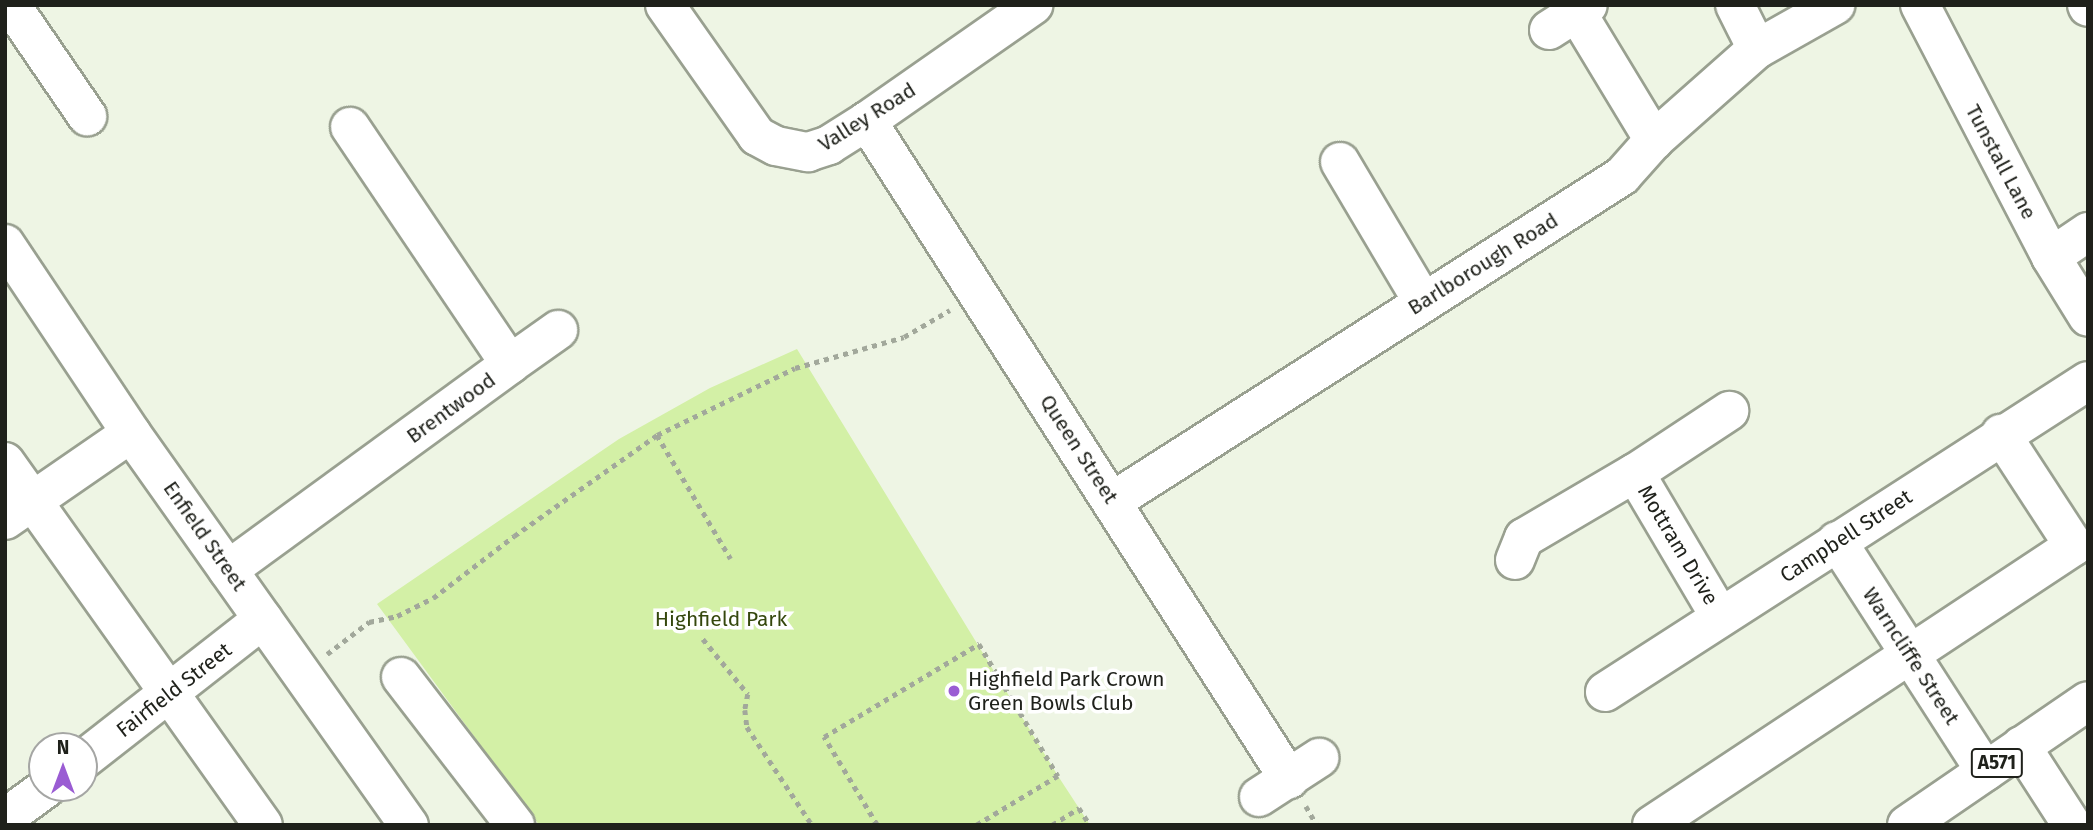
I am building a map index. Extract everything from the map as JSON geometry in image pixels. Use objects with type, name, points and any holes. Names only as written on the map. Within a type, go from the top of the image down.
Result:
[{"type":"street","points":[[11,5],[87,116]]},
{"type":"street","name":"Valley Road","points":[[665,5],[757,136],[776,146],[808,152],[830,145],[867,121],[1033,5]]},
{"type":"street","points":[[1735,5],[1757,49]]},
{"type":"street","name":"Barlborough Road","points":[[1113,501],[1622,176],[1654,140],[1757,49],[1835,5]]},
{"type":"street","name":"Tunstall Lane","points":[[1920,5],[2051,257],[2088,317]]},
{"type":"street","points":[[1571,16],[1654,140]]},
{"type":"street","name":"Queen Street","points":[[867,121],[1289,778]]},
{"type":"street","name":"Brentwood","points":[[228,570],[510,364],[350,127]]},
{"type":"street","points":[[1340,162],[1350,209],[1423,302]]},
{"type":"street","points":[[2051,257],[2088,232]]},
{"type":"street","name":"Enfield Street","points":[[5,244],[131,433],[409,825]]},
{"type":"street","points":[[510,364],[558,330]]},
{"type":"street","name":"Campbell Street","points":[[1605,692],[2001,434],[2088,381]]},
{"type":"street","name":"Mottram Drive","points":[[1516,540],[1635,473],[1729,411]]},
{"type":"street","points":[[19,510],[131,433]]},
{"type":"street","points":[[1652,825],[2074,546],[2001,434]]},
{"type":"street","points":[[5,461],[19,510],[172,693],[264,825]]},
{"type":"street","name":"Mottram Drive","points":[[1635,473],[1720,617]]},
{"type":"street","name":"Warncliffe Street","points":[[1837,541],[1985,771]]},
{"type":"street","name":"Fairfield Street","points":[[98,748],[264,619]]},
{"type":"street","points":[[401,677],[515,825]]},
{"type":"street","name":"A571","points":[[1907,825],[2088,701]]},
{"type":"street","points":[[2021,746],[2072,825]]},
{"type":"path","points":[[303,673],[369,622],[397,615],[433,598],[524,528],[657,435],[795,368],[904,337],[978,293]]},
{"type":"path","points":[[657,435],[731,559]]},
{"type":"path","points":[[703,639],[748,694],[745,710],[747,727],[813,825]]},
{"type":"path","points":[[877,825],[824,737],[979,644],[1058,776],[977,825]]},
{"type":"path","points":[[1052,825],[1080,808],[1090,825]]},
{"type":"green space","name":"Highfield Park","points":[[797,349],[1090,825],[539,825],[377,604],[619,439],[710,388]]},
{"type":"place","name":"Highfield Park Crown Green Bowls Club","points":[[954,691]]}]
